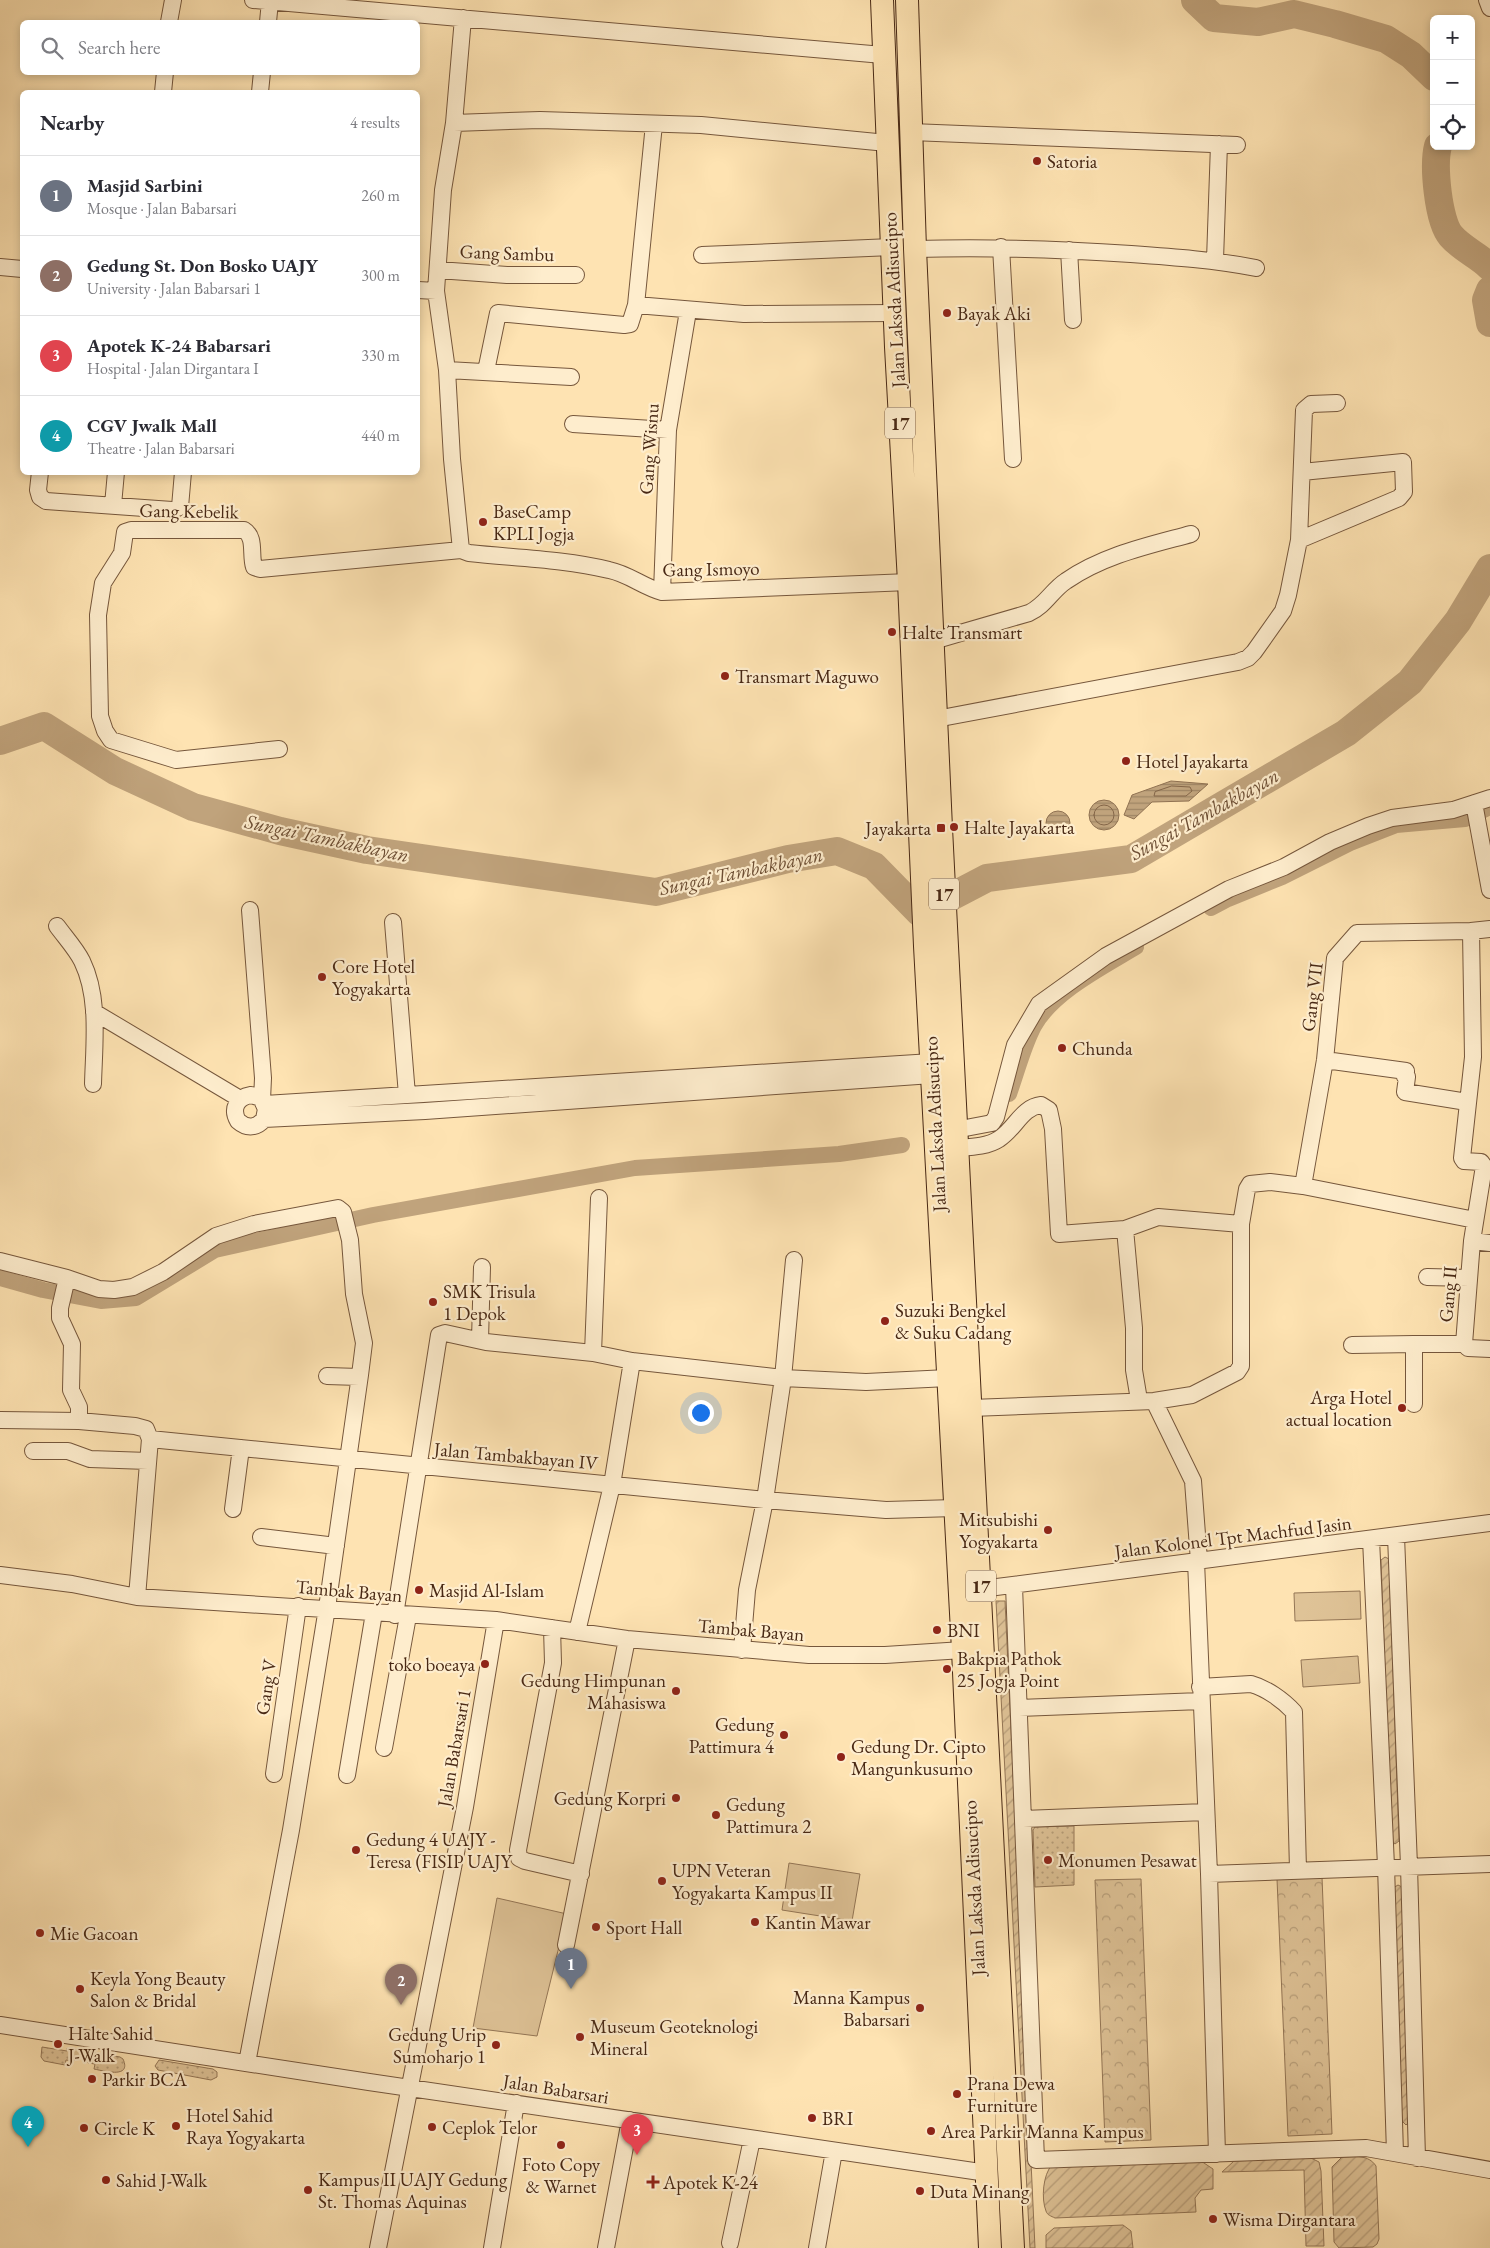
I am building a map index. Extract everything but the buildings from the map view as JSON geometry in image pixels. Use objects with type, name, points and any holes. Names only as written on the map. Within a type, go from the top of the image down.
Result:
[{"type":"highway","name":"Jalan Laksda Adisucipto","points":[[882,0],[894,313],[909,582],[931,845],[936,945],[956,1139],[1014,2248]]},
{"type":"highway","name":"Jalan Laksda Adisucipto","points":[[906,0],[914,249],[936,719],[931,845]]},
{"type":"highway","name":"Jalan Laksda Adisucipto","points":[[936,945],[932,1068],[963,1650],[991,2242]]},
{"type":"street","points":[[169,20],[173,0]]},
{"type":"street","points":[[1487,0],[1490,8]]},
{"type":"street","points":[[268,20],[263,1],[883,55]]},
{"type":"street","points":[[461,550],[452,459],[452,430],[447,370],[436,291],[443,190],[454,123],[463,18]]},
{"type":"street","points":[[163,90],[164,75]]},
{"type":"street","points":[[260,90],[262,75]]},
{"type":"street","points":[[454,123],[540,120],[701,125],[887,143]]},
{"type":"street","points":[[486,371],[498,313],[630,324],[636,305],[654,124]]},
{"type":"street","points":[[911,132],[1237,145]]},
{"type":"street","points":[[1215,260],[1219,144]]},
{"type":"street","points":[[702,255],[892,247]]},
{"type":"street","points":[[1001,247],[1012,459]]},
{"type":"street","points":[[914,249],[1001,247],[1069,250],[1215,260],[1256,268]]},
{"type":"street","points":[[1069,250],[1073,320]]},
{"type":"street","points":[[0,267],[20,269]]},
{"type":"street","name":"Gang Sambu","points":[[438,270],[507,275],[576,275]]},
{"type":"street","points":[[420,290],[436,291]]},
{"type":"street","points":[[636,305],[688,311],[744,314],[894,313]]},
{"type":"street","name":"Gang Wisnu","points":[[662,592],[668,430],[688,311]]},
{"type":"street","points":[[447,370],[571,377]]},
{"type":"street","points":[[936,719],[1238,662],[1248,658],[1283,611],[1288,595],[1299,540],[1304,410],[1311,404],[1337,403]]},
{"type":"street","points":[[573,424],[668,430]]},
{"type":"street","points":[[1299,540],[1399,498],[1404,492],[1403,462],[1302,472]]},
{"type":"street","points":[[40,475],[38,490],[40,497],[46,501],[177,509],[180,507],[183,475]]},
{"type":"street","points":[[113,505],[116,475]]},
{"type":"street","name":"Gang Kebelik","points":[[279,749],[176,760],[111,740],[105,731],[100,716],[98,615],[103,583],[122,553],[125,532],[131,530],[244,530],[249,533],[252,539],[254,567],[260,569],[461,550]]},
{"type":"street","points":[[932,641],[1029,614],[1038,609],[1067,580],[1114,555],[1191,534]]},
{"type":"street","name":"Gang Ismoyo","points":[[461,550],[469,553],[608,569],[623,573],[653,590],[662,592],[909,582]]},
{"type":"street","points":[[956,1139],[992,1123],[996,1117],[1015,1045],[1039,1004],[1064,984],[1106,956],[1229,889],[1284,867],[1330,842],[1368,826],[1392,818],[1453,810],[1475,812],[1490,798]]},
{"type":"street","points":[[1475,812],[1490,890]]},
{"type":"street","points":[[250,910],[263,1104],[257,1126],[252,1127],[242,1124],[234,1112],[238,1101],[250,1095],[263,1104],[323,1117],[425,1112],[516,1096]]},
{"type":"street","points":[[393,922],[407,1095]]},
{"type":"street","points":[[57,926],[85,968],[94,1017],[93,1084]]},
{"type":"street","name":"Gang VII","points":[[1303,1186],[1324,1060],[1335,958],[1357,933],[1490,929]]},
{"type":"street","points":[[1324,1060],[1406,1071],[1405,1092],[1467,1102],[1474,1033],[1472,931]]},
{"type":"street","points":[[94,1017],[238,1101]]},
{"type":"street","points":[[263,1104],[424,1094],[516,1096],[932,1068]]},
{"type":"street","points":[[424,1094],[425,1112]]},
{"type":"street","points":[[321,1100],[323,1117]]},
{"type":"street","name":"Gang II","points":[[1467,1102],[1462,1158],[1464,1161],[1481,1162],[1484,1166],[1472,1241],[1464,1344],[1468,1348],[1490,1349]]},
{"type":"street","points":[[956,1139],[981,1145],[999,1139],[1031,1106],[1041,1105],[1049,1110],[1053,1129],[1059,1234],[1124,1229],[1158,1217],[1241,1224]]},
{"type":"street","points":[[970,1408],[1146,1401],[1192,1395],[1240,1370],[1241,1224],[1247,1189],[1250,1184],[1270,1182],[1303,1186],[1475,1220]]},
{"type":"street","points":[[593,1353],[599,1198]]},
{"type":"street","points":[[0,1261],[66,1281],[99,1289],[114,1290],[133,1287],[163,1272],[216,1236],[245,1227],[338,1208],[343,1212],[345,1218],[350,1240],[354,1294],[364,1343],[327,1608],[291,1830],[247,2063]]},
{"type":"street","points":[[1124,1229],[1134,1328],[1134,1370],[1146,1401],[1193,1482],[1200,1694],[1209,1874],[1217,2154]]},
{"type":"street","points":[[1472,1241],[1490,1243]]},
{"type":"street","points":[[742,1650],[747,1590],[765,1500],[783,1378],[794,1260]]},
{"type":"street","points":[[480,1340],[482,1267]]},
{"type":"street","points":[[1427,1278],[1469,1278]]},
{"type":"street","points":[[66,1281],[61,1302],[60,1318],[72,1344],[71,1390],[72,1396],[79,1407],[79,1421]]},
{"type":"street","points":[[384,1748],[402,1615],[417,1466],[439,1336],[445,1333],[480,1340],[593,1353],[632,1361],[783,1378],[866,1382],[948,1378]]},
{"type":"street","points":[[1414,1344],[1414,1404]]},
{"type":"street","points":[[1352,1345],[1464,1344]]},
{"type":"street","points":[[577,1632],[612,1485],[632,1361]]},
{"type":"street","points":[[327,1376],[359,1377]]},
{"type":"street","points":[[0,1420],[79,1421],[142,1427],[146,1429],[150,1439],[137,1597]]},
{"type":"street","name":"Jalan Tambakbayan IV","points":[[150,1439],[765,1500],[886,1510],[955,1508]]},
{"type":"street","points":[[233,1509],[241,1448]]},
{"type":"street","points":[[33,1451],[68,1451],[90,1459],[148,1460]]},
{"type":"street","name":"Jalan Kolonel Tpt Machfud Jasin","points":[[981,1589],[1490,1523]]},
{"type":"street","points":[[1396,1536],[1409,1866],[1417,2158]]},
{"type":"street","points":[[261,1537],[336,1546]]},
{"type":"street","points":[[1371,1539],[1386,1866],[1395,2154]]},
{"type":"street","name":"Tambak Bayan","points":[[0,1575],[72,1584],[137,1597],[496,1620],[627,1639],[742,1650],[809,1655],[885,1655],[963,1650]]},
{"type":"street","points":[[1014,1586],[1036,2160],[1366,2148],[1490,2170]]},
{"type":"street","name":"Gang V","points":[[274,1774],[298,1606]]},
{"type":"street","points":[[347,1775],[374,1613]]},
{"type":"street","name":"Jalan Babarsari 1","points":[[378,2248],[465,1807],[496,1620]]},
{"type":"street","points":[[552,1628],[553,1663],[518,1850],[519,1858],[525,1861],[581,1874]]},
{"type":"street","points":[[566,1945],[627,1639]]},
{"type":"street","points":[[1018,1708],[1200,1694],[1251,1684],[1257,1686],[1289,1706],[1294,1712],[1298,1870]]},
{"type":"street","points":[[1023,1819],[1206,1812]]},
{"type":"street","points":[[1209,1874],[1386,1866],[1490,1864]]},
{"type":"street","name":"Jalan Babarsari","points":[[0,2025],[410,2088],[987,2173]]},
{"type":"street","points":[[492,2248],[516,2103]]},
{"type":"street","points":[[606,2248],[630,2120]]},
{"type":"street","points":[[730,2243],[752,2139]]},
{"type":"street","points":[[817,2248],[834,2151]]},
{"type":"green space","points":[[1385,1557],[1389,1559],[1399,1841],[1395,1844],[1391,1841],[1381,1560]]},
{"type":"green space","points":[[1360,1591],[1361,1619],[1295,1621],[1294,1593]]},
{"type":"green space","points":[[996,1601],[1005,1601],[1035,2248],[1030,2248]]},
{"type":"green space","points":[[1358,1656],[1360,1683],[1303,1687],[1301,1660]]},
{"type":"green space","points":[[1074,1826],[1074,1885],[1035,1887],[1033,1830],[1035,1827]]},
{"type":"green space","points":[[789,1863],[860,1874],[852,1921],[782,1910]]},
{"type":"green space","points":[[1322,1877],[1332,2134],[1288,2136],[1277,1879]]},
{"type":"green space","points":[[1141,1879],[1151,2140],[1105,2142],[1095,1880]]},
{"type":"green space","points":[[1398,1885],[1402,1887],[1408,2123],[1406,2125],[1401,2120],[1393,1888]]},
{"type":"green space","points":[[497,1898],[567,1914],[537,2036],[473,2028]]},
{"type":"green space","points":[[42,2047],[67,2051],[67,2048],[120,2057],[125,2065],[124,2069],[120,2071],[110,2072],[94,2069],[95,2064],[88,2063],[88,2059],[75,2057],[74,2061],[66,2060],[65,2065],[44,2061],[41,2057]]},
{"type":"green space","points":[[159,2060],[213,2069],[217,2072],[217,2077],[211,2080],[158,2070],[155,2066]]},
{"type":"green space","points":[[1342,2157],[1365,2158],[1376,2166],[1379,2239],[1373,2247],[1339,2248],[1334,2242],[1332,2167]]},
{"type":"green space","points":[[1311,2158],[1319,2162],[1321,2171],[1324,2246],[1306,2246],[1304,2170],[1222,2172],[1234,2161]]},
{"type":"green space","points":[[1201,2161],[1213,2169],[1213,2189],[1201,2190],[1195,2198],[1196,2212],[1055,2218],[1047,2214],[1044,2206],[1045,2180],[1052,2165]]},
{"type":"green space","points":[[1123,2225],[1131,2231],[1133,2248],[1046,2248],[1046,2235],[1054,2228]]},
{"type":"water","points":[[1171,781],[1208,784],[1189,801],[1152,802],[1134,819],[1124,815],[1132,795]]},
{"type":"water","points":[[1104,800],[1110,801],[1118,809],[1118,821],[1110,829],[1104,830],[1098,829],[1090,821],[1089,815],[1090,809],[1098,801]]},
{"type":"water","points":[[1058,811],[1066,815],[1070,823],[1066,831],[1058,835],[1050,831],[1046,823],[1050,815]]},
{"type":"waterway","points":[[1195,0],[1214,18],[1258,22],[1294,14],[1386,39],[1411,55],[1430,73]]},
{"type":"waterway","points":[[1438,150],[1436,179],[1440,206],[1447,229],[1455,241],[1490,267]]},
{"type":"waterway","points":[[1490,290],[1486,300],[1490,323]]},
{"type":"waterway","name":"Sungai Tambakbayan","points":[[0,741],[44,726],[115,771],[193,807],[280,831],[367,850],[656,892],[788,859],[837,851],[874,866],[920,913],[987,878],[1131,859],[1346,733],[1410,682],[1458,621],[1490,568]]},
{"type":"waterway","points":[[1211,908],[1282,877],[1350,843],[1396,825],[1465,819],[1490,807]]},
{"type":"waterway","points":[[1009,1094],[1027,1042],[1042,1014],[1053,1002],[1080,981],[1136,947]]},
{"type":"waterway","points":[[0,1278],[43,1290],[101,1301],[136,1298],[215,1250],[373,1215],[635,1168],[839,1154],[902,1145]]},
{"type":"place","name":"Satoria","points":[[1037,161]]},
{"type":"place","name":"Bayak Aki","points":[[947,313]]},
{"type":"place","name":"BaseCamp KPLI Jogja","points":[[483,522]]},
{"type":"place","name":"Halte Transmart","points":[[892,632]]},
{"type":"place","name":"Transmart Maguwo","points":[[725,676]]},
{"type":"place","name":"Hotel Jayakarta","points":[[1126,761]]},
{"type":"place","name":"Halte Jayakarta","points":[[954,827]]},
{"type":"place","name":"Jayakarta","points":[[941,828]]},
{"type":"place","name":"Core Hotel Yogyakarta","points":[[322,977]]},
{"type":"place","name":"Chunda","points":[[1062,1048]]},
{"type":"place","name":"SMK Trisula 1 Depok","points":[[433,1302]]},
{"type":"place","name":"Suzuki Bengkel & Suku Cadang","points":[[885,1321]]},
{"type":"place","name":"Arga Hotel actual location","points":[[1402,1408]]},
{"type":"place","name":"Mitsubishi Yogyakarta","points":[[1048,1530]]},
{"type":"place","name":"Masjid Al-Islam","points":[[419,1590]]},
{"type":"place","name":"BNI","points":[[937,1630]]},
{"type":"place","name":"toko boeaya","points":[[485,1664]]},
{"type":"place","name":"Bakpia Pathok 25 Jogja Point","points":[[947,1669]]},
{"type":"place","name":"Gedung Himpunan Mahasiswa","points":[[676,1691]]},
{"type":"place","name":"Gedung Pattimura 4","points":[[784,1735]]},
{"type":"place","name":"Gedung Dr. Cipto Mangunkusumo","points":[[841,1757]]},
{"type":"place","name":"Gedung Korpri","points":[[676,1798]]},
{"type":"place","name":"Gedung Pattimura 2","points":[[716,1815]]},
{"type":"place","name":"Gedung 4 UAJY - Teresa (FISIP UAJY","points":[[356,1850]]},
{"type":"place","name":"Monumen Pesawat","points":[[1048,1860]]},
{"type":"place","name":"UPN Veteran Yogyakarta Kampus II","points":[[662,1881]]},
{"type":"place","name":"Kantin Mawar","points":[[755,1922]]},
{"type":"place","name":"Sport Hall","points":[[596,1927]]},
{"type":"place","name":"Mie Gacoan","points":[[40,1933]]},
{"type":"place","name":"Keyla Yong Beauty Salon & Bridal","points":[[80,1989]]},
{"type":"place","name":"Masjid Sarbini","points":[[571,1989]]},
{"type":"place","name":"Gedung St. Don Bosko UAJY","points":[[401,2005]]},
{"type":"place","name":"Manna Kampus Babarsari","points":[[920,2008]]},
{"type":"place","name":"Museum Geoteknologi Mineral","points":[[580,2037]]},
{"type":"place","name":"Halte Sahid J-Walk","points":[[58,2044]]},
{"type":"place","name":"Gedung Urip Sumoharjo 1","points":[[496,2045]]},
{"type":"place","name":"Parkir BCA","points":[[92,2079]]},
{"type":"place","name":"Prana Dewa Furniture","points":[[957,2094]]},
{"type":"place","name":"BRI","points":[[812,2118]]},
{"type":"place","name":"Hotel Sahid Raya Yogyakarta","points":[[176,2126]]},
{"type":"place","name":"Ceplok Telor","points":[[432,2127]]},
{"type":"place","name":"Circle K","points":[[84,2128]]},
{"type":"place","name":"Area Parkir Manna Kampus","points":[[931,2131]]},
{"type":"place","name":"Foto Copy & Warnet","points":[[561,2145]]},
{"type":"place","name":"CGV Jwalk Mall","points":[[28,2147]]},
{"type":"place","name":"Apotek K-24 Babarsari","points":[[637,2155]]},
{"type":"place","name":"Sahid J-Walk","points":[[106,2180]]},
{"type":"place","name":"Apotek K-24","points":[[653,2182]]},
{"type":"place","name":"Kampus II UAJY Gedung St. Thomas Aquinas","points":[[308,2190]]},
{"type":"place","name":"Duta Minang","points":[[920,2191]]},
{"type":"place","name":"Wisma Dirgantara","points":[[1213,2219]]}]
